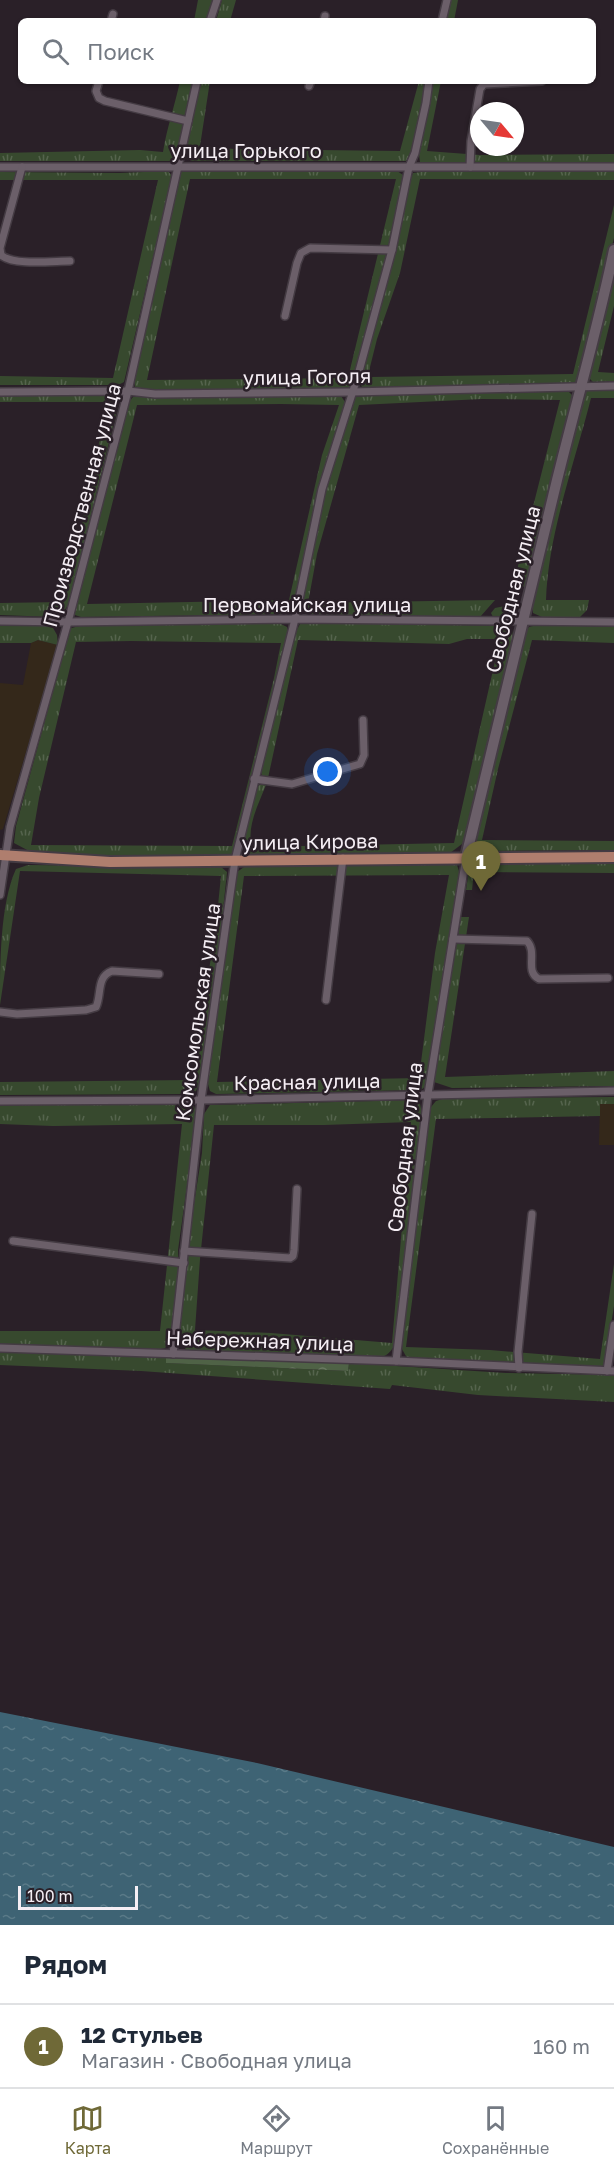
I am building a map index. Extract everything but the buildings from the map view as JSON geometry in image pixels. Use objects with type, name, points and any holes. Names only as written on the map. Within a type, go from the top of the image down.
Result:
[{"type":"main road","name":"улица Кирова","points":[[2,854],[110,862],[614,857]]},
{"type":"street","points":[[211,18],[217,0]]},
{"type":"street","points":[[443,18],[447,0]]},
{"type":"street","points":[[98,84],[96,91],[99,98],[105,101],[188,121]]},
{"type":"street","name":"Производственная улица","points":[[0,895],[2,854],[68,622],[128,391],[196,84]]},
{"type":"street","name":"Комсомольская улица","points":[[173,1354],[201,1100],[235,861],[295,619],[322,489],[358,375],[392,250],[428,84]]},
{"type":"street","points":[[470,167],[471,141],[480,89],[484,84]]},
{"type":"street","name":"улица Горького","points":[[0,167],[614,167]]},
{"type":"street","points":[[22,167],[0,249],[1,255],[6,259],[16,261],[70,261]]},
{"type":"street","points":[[285,316],[301,253],[310,248],[392,250]]},
{"type":"street","name":"Свободная улица","points":[[396,1361],[428,1094],[466,857],[580,386],[602,309],[614,250]]},
{"type":"street","name":"улица Гоголя","points":[[0,392],[128,391],[155,394],[614,386]]},
{"type":"street","name":"Первомайская улица","points":[[0,621],[295,619],[614,622]]},
{"type":"street","points":[[254,779],[292,784],[360,764],[364,755],[363,720]]},
{"type":"street","points":[[326,1000],[343,858]]},
{"type":"street","points":[[453,939],[527,941],[532,951],[531,969],[534,976],[539,979],[608,978]]},
{"type":"street","points":[[0,1012],[17,1014],[86,1010],[96,1007],[102,978],[106,974],[112,972],[159,974]]},
{"type":"street","name":"Красная улица","points":[[0,1101],[201,1100],[614,1091]]},
{"type":"street","points":[[184,1251],[290,1258],[294,1250],[297,1189]]},
{"type":"street","points":[[519,1368],[518,1352],[532,1214]]},
{"type":"street","points":[[13,1241],[184,1263]]},
{"type":"street","points":[[611,1371],[614,1325]]},
{"type":"street","name":"Набережная улица","points":[[0,1348],[396,1361],[611,1371]]},
{"type":"shaded area","points":[[38,640],[58,645],[3,829],[0,830],[0,683],[23,685],[31,643]]},
{"type":"shaded area","points":[[600,1104],[614,1104],[614,1145],[599,1145]]},
{"type":"green space","points":[[198,0],[214,0],[208,18],[195,18]]},
{"type":"green space","points":[[222,0],[236,0],[231,18],[217,18]]},
{"type":"green space","points":[[449,0],[458,0],[455,18],[446,18]]},
{"type":"green space","points":[[179,84],[192,84],[175,159],[169,161],[0,161],[0,153],[140,150],[163,152]]},
{"type":"green space","points":[[199,84],[210,84],[200,146],[234,149],[400,151],[418,84],[425,84],[416,134],[406,161],[192,161],[187,159],[186,151]]},
{"type":"green space","points":[[431,84],[440,84],[427,151],[470,156],[614,154],[614,163],[420,162],[419,154]]},
{"type":"green space","points":[[168,171],[172,176],[124,382],[118,385],[0,385],[0,376],[113,378],[158,180],[0,180],[0,172]]},
{"type":"green space","points":[[183,171],[397,171],[403,175],[390,242],[349,388],[244,391],[139,389],[135,387],[134,379],[179,174]],"holes":[[[190,179],[396,179],[348,378],[147,380]]]},
{"type":"green space","points":[[614,172],[614,180],[420,179],[400,273],[377,339],[370,367],[370,377],[573,374],[614,205],[614,238],[577,383],[365,389],[361,386],[361,374],[410,181],[413,173]]},
{"type":"green space","points":[[614,268],[614,306],[598,372],[614,373],[614,381],[593,382],[589,378],[588,371]]},
{"type":"green space","points":[[614,389],[614,398],[591,398],[563,498],[548,575],[546,600],[589,600],[587,610],[580,617],[542,617],[533,613],[533,598],[583,393],[588,390]]},
{"type":"green space","points":[[0,392],[113,393],[120,398],[69,603],[63,613],[55,617],[0,615],[0,603],[64,602],[108,402],[0,402]]},
{"type":"green space","points":[[569,392],[572,395],[572,404],[525,587],[515,585],[518,566],[560,400],[482,399],[359,405],[317,554],[308,603],[495,600],[480,617],[306,614],[303,612],[301,607],[325,489],[353,397],[432,393]]},
{"type":"green space","points":[[341,396],[345,402],[318,492],[293,609],[290,614],[81,617],[75,615],[129,402],[133,397]],"holes":[[[137,405],[339,405],[322,455],[289,600],[87,604]]]},
{"type":"green space","points":[[505,606],[517,609],[516,617],[493,617],[491,613],[495,608]]},
{"type":"green space","points":[[218,622],[281,624],[287,627],[288,633],[235,852],[232,855],[72,856],[31,852],[14,843],[16,826],[70,629],[80,626],[114,624],[205,625]],"holes":[[[76,642],[281,643],[232,846],[31,845],[39,798]]]},
{"type":"green space","points":[[300,624],[508,626],[512,630],[513,637],[466,841],[450,853],[249,855],[244,851],[244,840],[258,786],[262,784],[266,785],[252,823],[252,847],[454,843],[500,639],[467,639],[449,644],[298,640],[268,778],[262,776],[261,771],[292,639]]},
{"type":"green space","points":[[0,625],[52,626],[57,635],[58,645],[38,640],[31,643],[0,643]]},
{"type":"green space","points":[[537,625],[614,627],[614,643],[532,640],[482,840],[614,841],[614,850],[483,851],[478,846],[476,839],[525,633],[529,627]]},
{"type":"green space","points":[[614,863],[614,873],[474,872],[472,890],[466,890],[470,864]]},
{"type":"green space","points":[[28,865],[221,867],[227,872],[217,967],[200,1082],[196,1091],[191,1094],[0,1095],[0,1082],[192,1080],[216,925],[221,876],[20,871],[0,1005],[2,935],[7,899],[16,869]]},
{"type":"green space","points":[[247,865],[457,865],[459,885],[427,1085],[421,1090],[216,1094],[210,1091],[209,1065],[237,872]],"holes":[[[449,875],[435,953],[419,1078],[217,1082],[244,876]]]},
{"type":"green space","points":[[461,917],[469,917],[445,1077],[614,1071],[614,1086],[452,1088],[434,1082]]},
{"type":"green space","points":[[614,1097],[614,1104],[600,1104],[600,1116],[436,1119],[406,1347],[490,1350],[600,1359],[614,1264],[614,1306],[603,1367],[407,1358],[402,1349],[403,1330],[431,1107],[436,1101],[446,1098]]},
{"type":"green space","points":[[415,1100],[420,1104],[422,1113],[395,1344],[388,1354],[370,1358],[189,1351],[182,1345],[179,1333],[189,1236],[202,1153],[204,1114],[210,1105]],"holes":[[[411,1122],[392,1343],[271,1333],[195,1330],[214,1125]]]},
{"type":"green space","points":[[188,1104],[194,1106],[195,1128],[178,1250],[179,1278],[172,1340],[165,1348],[151,1351],[0,1345],[0,1331],[160,1331],[182,1124],[53,1126],[0,1124],[0,1105]]},
{"type":"green space","points":[[0,1352],[166,1357],[166,1363],[348,1371],[349,1363],[506,1373],[614,1375],[614,1402],[478,1395],[392,1385],[390,1389],[141,1371],[0,1365]]},
{"type":"green space","points":[[166,1357],[349,1363],[348,1371],[166,1363]]},
{"type":"water","points":[[0,1712],[257,1763],[614,1847],[614,1925],[0,1925]]},
{"type":"place","name":"12 Стульев","points":[[481,891]]}]
